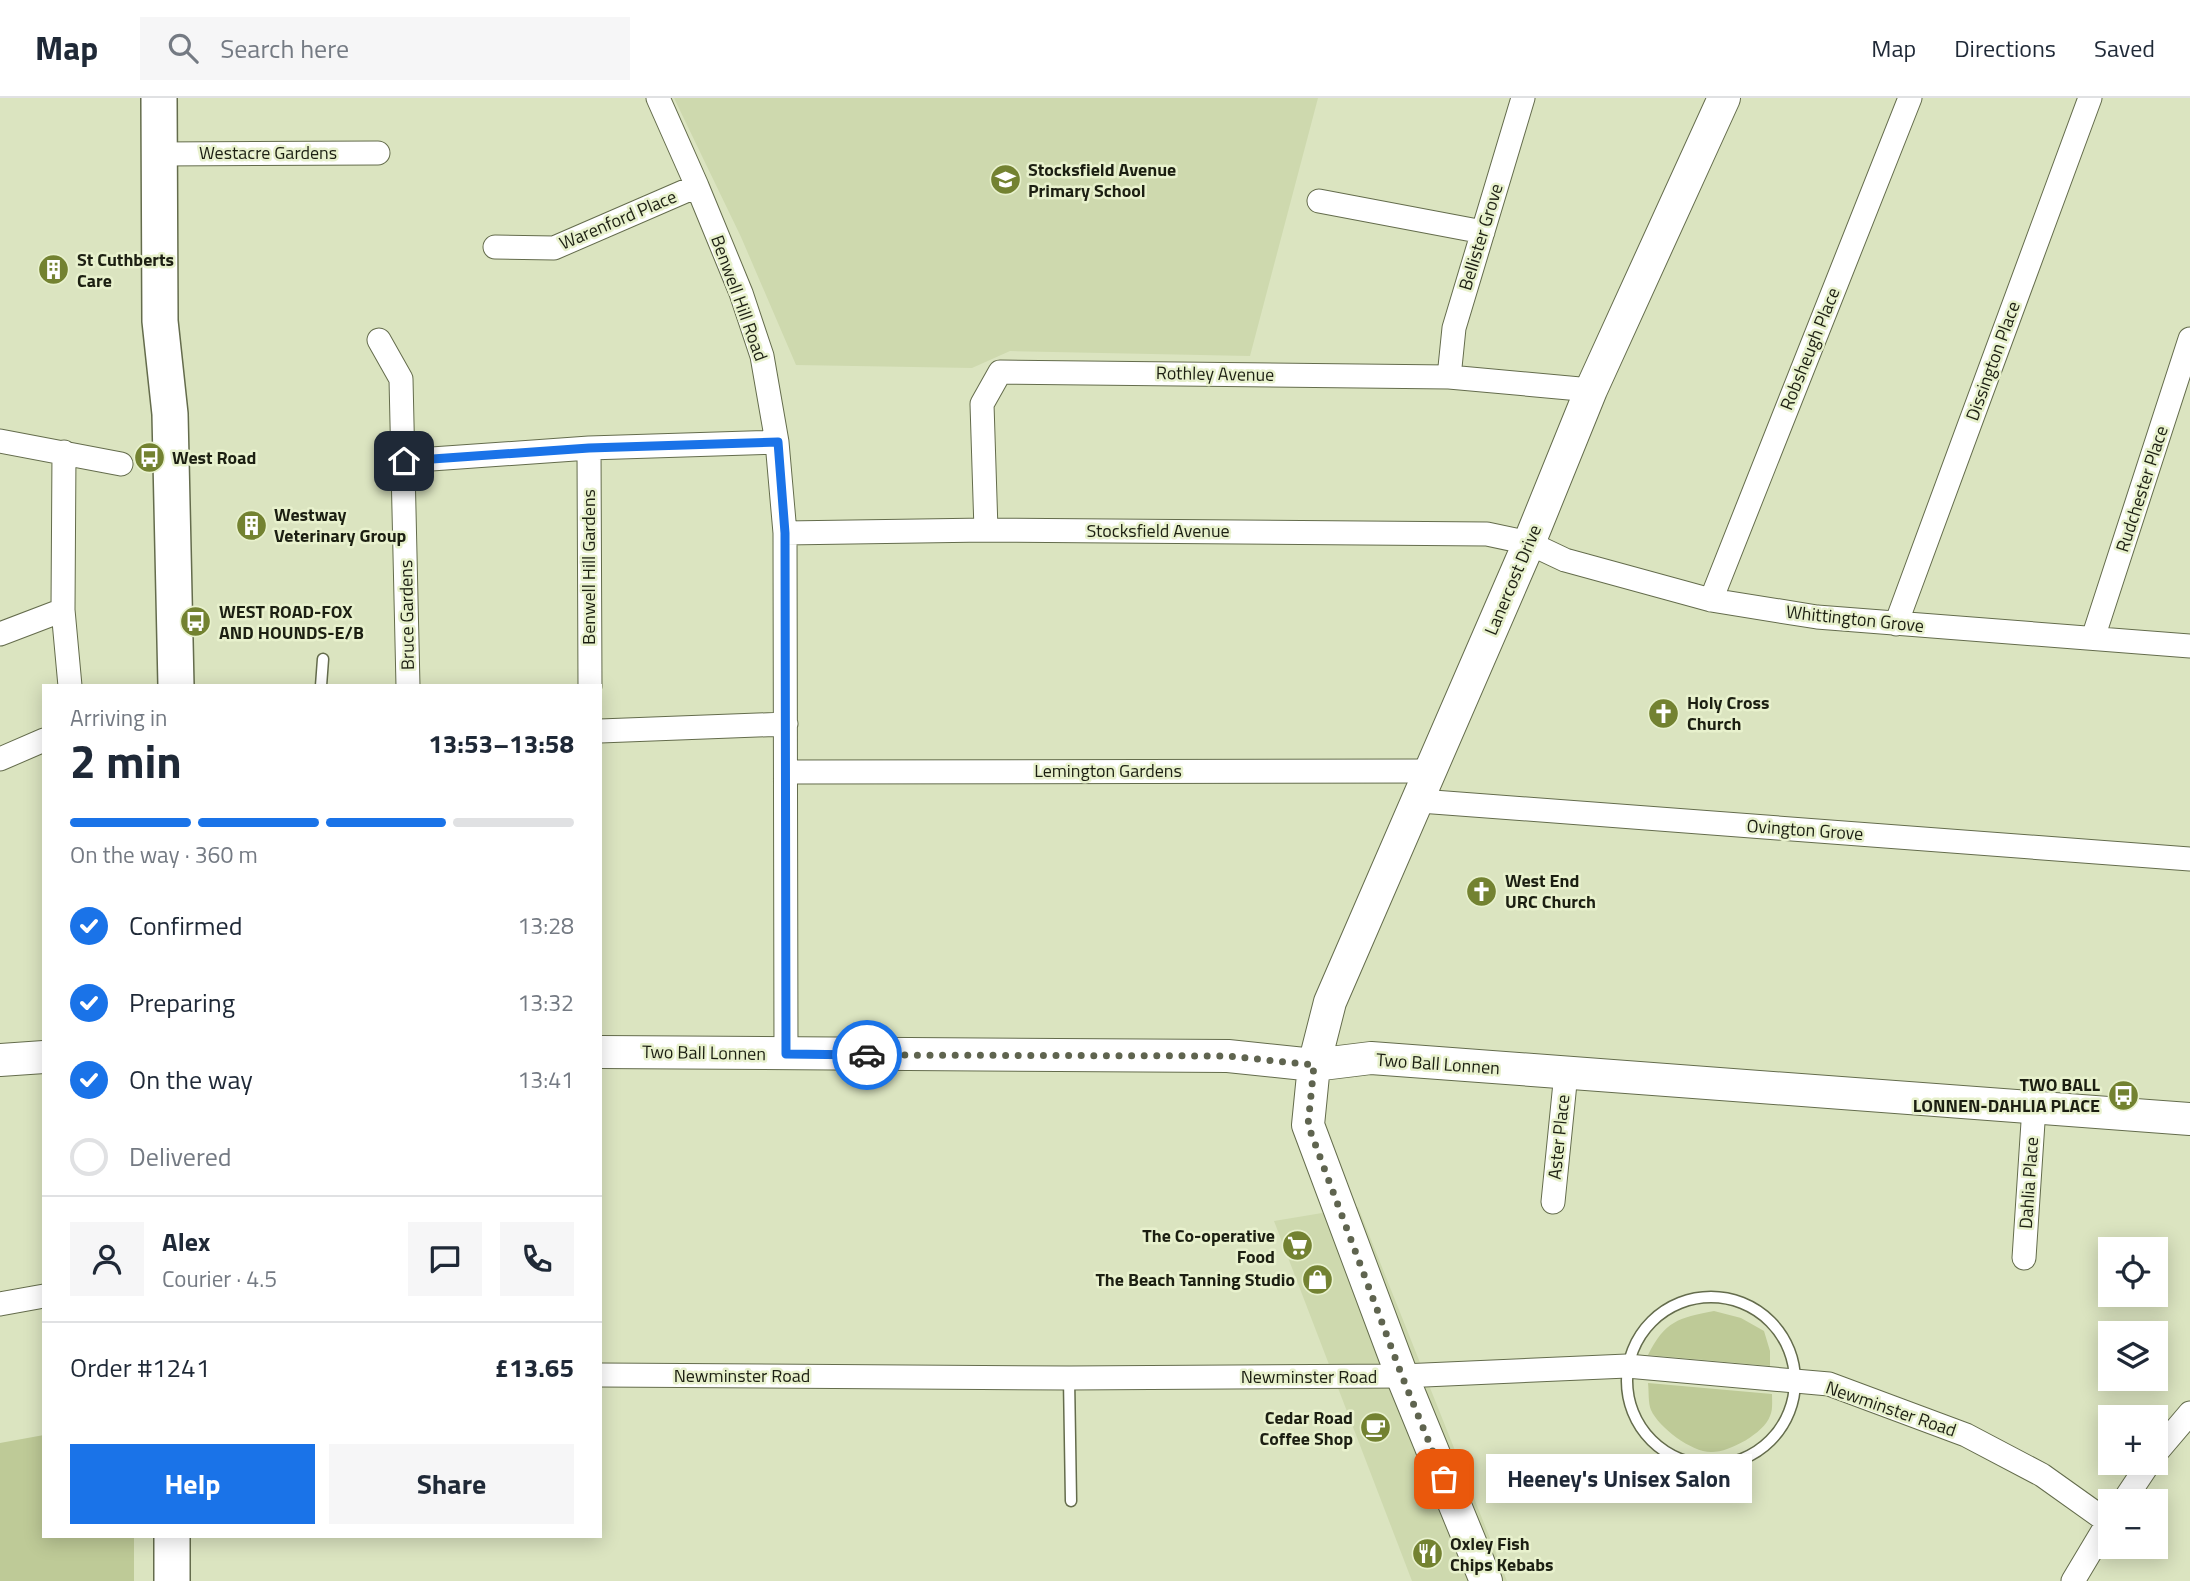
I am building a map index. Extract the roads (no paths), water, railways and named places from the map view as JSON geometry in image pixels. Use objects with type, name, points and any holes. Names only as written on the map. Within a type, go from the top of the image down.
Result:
[{"type":"main road","points":[[159,98],[170,154]]},
{"type":"main road","points":[[176,684],[170,414],[160,320],[170,154],[182,98]]},
{"type":"main road","points":[[172,1538],[172,1581]]},
{"type":"street","name":"Benwell Hill Road","points":[[658,98],[741,293],[762,356],[778,442],[785,533],[786,1054]]},
{"type":"street","name":"Bellister Grove","points":[[1449,377],[1454,328],[1523,98]]},
{"type":"street","name":"Lanercost Drive","points":[[1486,1581],[1402,1376],[1308,1125],[1314,1065],[1330,1002],[1530,543],[1591,390],[1724,98]]},
{"type":"street","name":"Robsheugh Place","points":[[1711,600],[1910,98]]},
{"type":"street","name":"Dissington Place","points":[[1896,624],[2090,98]]},
{"type":"street","name":"Westacre Gardens","points":[[170,154],[378,153]]},
{"type":"street","name":"Warenford Place","points":[[495,247],[554,248],[697,186]]},
{"type":"street","points":[[1319,201],[1483,232]]},
{"type":"street","name":"Rudchester Place","points":[[2093,638],[2190,339]]},
{"type":"street","name":"Bruce Gardens","points":[[379,340],[401,379],[408,684]]},
{"type":"street","name":"Rothley Avenue","points":[[986,530],[982,404],[1000,372],[1449,377],[1591,390]]},
{"type":"street","points":[[0,441],[121,464]]},
{"type":"street","points":[[404,461],[589,448],[778,442]]},
{"type":"street","name":"Benwell Hill Gardens","points":[[589,448],[590,684]]},
{"type":"street","points":[[64,452],[63,610],[70,684]]},
{"type":"street","name":"Stocksfield Avenue","points":[[785,533],[986,530],[1487,534],[1530,543]]},
{"type":"street","name":"Whittington Grove","points":[[1530,543],[1565,560],[1711,600],[1816,617],[2190,646]]},
{"type":"street","points":[[0,635],[63,610]]},
{"type":"street","points":[[602,731],[786,724]]},
{"type":"street","points":[[0,758],[42,741]]},
{"type":"street","name":"Lemington Gardens","points":[[786,772],[1431,771]]},
{"type":"street","name":"Ovington Grove","points":[[1419,801],[2190,859]]},
{"type":"street","name":"Two Ball Lonnen","points":[[602,1052],[1228,1056],[1314,1065],[1371,1058],[2190,1118]]},
{"type":"street","points":[[0,1060],[42,1057]]},
{"type":"street","name":"Aster Place","points":[[1553,1202],[1566,1073]]},
{"type":"street","name":"Dahlia Place","points":[[2024,1258],[2034,1107]]},
{"type":"street","points":[[0,1304],[42,1296]]},
{"type":"street","name":"Newminster Road","points":[[602,1375],[1069,1378],[1402,1376],[1627,1366],[1829,1384],[1966,1435],[2042,1475],[2098,1513]]},
{"type":"street","points":[[2168,1439],[2190,1413]]},
{"type":"street","points":[[2073,1581],[2098,1539]]},
{"type":"lane","points":[[321,684],[323,659]]},
{"type":"lane","points":[[1704,1296],[1732,1298],[1758,1310],[1778,1329],[1791,1353],[1796,1381],[1791,1409],[1778,1433],[1757,1452],[1732,1463],[1704,1465],[1677,1458],[1653,1443],[1636,1421],[1627,1394],[1627,1366],[1637,1340],[1654,1318],[1677,1303],[1704,1296]]},
{"type":"lane","points":[[1069,1378],[1071,1501]]},
{"type":"place","name":"Stocksfield Avenue Primary School","points":[[1005,180]]},
{"type":"place","name":"St Cuthberts Care","points":[[54,270]]},
{"type":"place","name":"West Road","points":[[149,458]]},
{"type":"place","name":"Westway Veterinary Group","points":[[251,525]]},
{"type":"place","name":"WEST ROAD-FOX AND HOUNDS-E/B","points":[[196,622]]},
{"type":"place","name":"Holy Cross Church","points":[[1664,713]]},
{"type":"place","name":"West End URC Church","points":[[1482,891]]},
{"type":"place","name":"TWO BALL LONNEN-DAHLIA PLACE","points":[[2123,1095]]},
{"type":"place","name":"The Co-operative Food","points":[[1298,1246]]},
{"type":"place","name":"The Beach Tanning Studio","points":[[1318,1280]]},
{"type":"place","name":"Cedar Road Coffee Shop","points":[[1376,1428]]},
{"type":"place","name":"Heeney's Unisex Salon","points":[[1444,1479]]},
{"type":"place","name":"Oxley Fish Chips Kebabs","points":[[1427,1554]]}]
